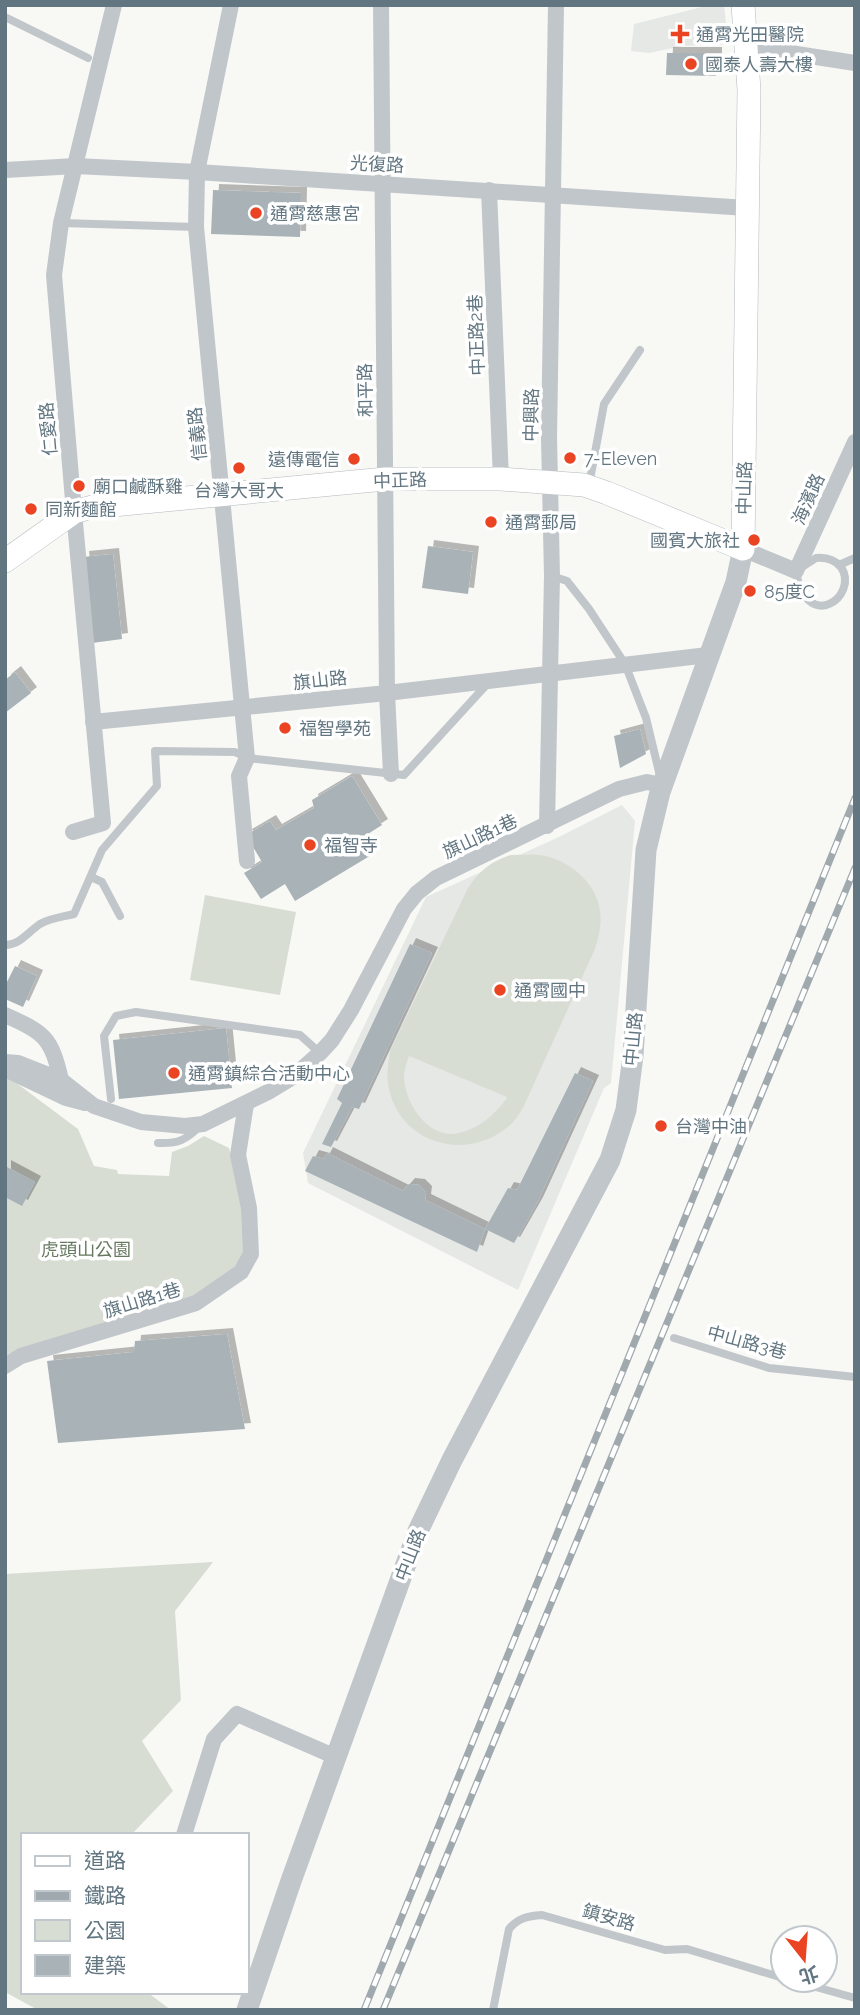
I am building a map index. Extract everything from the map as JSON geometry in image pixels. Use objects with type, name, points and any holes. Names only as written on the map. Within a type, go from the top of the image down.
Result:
[{"type":"main road","name":"中山路","points":[[743,5],[749,90],[743,549]]},
{"type":"main road","name":"中正路","points":[[5,561],[74,512],[92,508],[385,480],[501,479],[589,487],[743,549]]},
{"type":"street","name":"仁愛路","points":[[73,832],[103,823],[54,275],[61,223],[114,5]]},
{"type":"street","name":"信義路","points":[[231,5],[197,172],[196,228],[247,758],[239,776],[247,861]]},
{"type":"street","name":"和平路","points":[[381,5],[387,693],[391,774]]},
{"type":"street","name":"中興路","points":[[547,826],[552,576],[550,482],[556,5]]},
{"type":"street","points":[[745,46],[855,63]]},
{"type":"street","name":"光復路","points":[[5,170],[76,166],[197,172],[747,208]]},
{"type":"street","name":"中正路2巷","points":[[489,190],[501,479]]},
{"type":"street","name":"海濱路","points":[[796,571],[855,442]]},
{"type":"street","name":"中正路","points":[[743,549],[796,571]]},
{"type":"street","name":"中山路","points":[[247,2010],[418,1531],[452,1460],[610,1160],[626,1110],[633,1056],[646,850],[662,785],[736,582],[743,549]]},
{"type":"street","name":"旗山路","points":[[93,722],[387,693],[708,655]]},
{"type":"street","name":"旗山路1巷","points":[[5,1062],[18,1063],[61,1080],[94,1106],[141,1122],[175,1126],[203,1124],[246,1104],[293,1077],[320,1053],[341,1027],[404,909],[417,893],[436,878],[619,789],[647,782],[662,785]]},
{"type":"street","points":[[5,1015],[47,1038],[57,1059],[61,1080]]},
{"type":"street","points":[[5,1069],[66,1098],[94,1106]]},
{"type":"street","name":"旗山路1巷","points":[[5,1366],[21,1356],[196,1303],[241,1272],[251,1254],[249,1208],[238,1155],[246,1104]]},
{"type":"street","points":[[185,1833],[215,1739],[237,1714],[337,1757]]},
{"type":"lane","points":[[5,17],[88,58]]},
{"type":"lane","points":[[61,223],[196,228]]},
{"type":"lane","points":[[589,487],[604,404],[640,350]]},
{"type":"lane","points":[[816,558],[831,559],[839,565],[846,577],[839,599],[824,605],[809,602],[803,597],[796,571],[816,558]]},
{"type":"lane","points":[[839,565],[855,558]]},
{"type":"lane","points":[[552,576],[567,581],[625,664],[655,748],[662,785]]},
{"type":"lane","points":[[5,945],[12,945],[50,919],[74,914],[102,850],[156,786],[155,751],[235,752],[247,758],[404,775],[489,681]]},
{"type":"lane","points":[[91,877],[102,882],[120,916]]},
{"type":"lane","points":[[111,1099],[104,1036],[116,1016],[136,1012],[300,1035],[320,1053]]},
{"type":"lane","points":[[158,1143],[185,1141],[203,1124]]},
{"type":"lane","name":"中山路3巷","points":[[674,1338],[769,1368],[855,1377]]},
{"type":"lane","name":"鎮安路","points":[[493,2010],[509,1929],[514,1923],[528,1916],[542,1915],[665,1950],[687,1950],[769,1974]]},
{"type":"shaded area","name":"通霄光田醫院","points":[[710,5],[724,5],[728,44],[683,46],[649,53],[631,51],[634,24]]},
{"type":"shaded area","name":"通霄國中","points":[[622,805],[635,821],[611,1083],[604,1088],[518,1290],[308,1183],[303,1153],[426,897],[559,837]]},
{"type":"green space","points":[[511,855],[550,857],[579,873],[598,900],[601,916],[599,935],[523,1108],[515,1120],[493,1137],[475,1143],[456,1145],[438,1142],[421,1135],[407,1123],[396,1108],[388,1080],[390,1051],[467,890],[486,868]],"holes":[[[409,1056],[507,1097],[492,1115],[474,1128],[448,1134],[438,1131],[421,1118],[409,1098],[404,1077]]]},
{"type":"green space","points":[[205,895],[296,912],[280,995],[190,980]]},
{"type":"green space","name":"虎頭山公園","points":[[5,1067],[15,1082],[78,1129],[94,1166],[117,1170],[118,1174],[169,1176],[172,1152],[204,1136],[229,1148],[242,1202],[247,1243],[245,1253],[235,1268],[186,1301],[23,1348],[5,1356]]},
{"type":"green space","points":[[213,1562],[175,1611],[181,1700],[142,1741],[173,1791],[133,1833],[21,1833],[21,1994],[150,1994],[171,2010],[38,2010],[5,1992],[5,1574]]},
{"type":"building","name":"國泰人壽大樓","points":[[667,53],[716,53],[716,76],[666,75]]},
{"type":"building","name":"通霄慈惠宮","points":[[213,190],[301,193],[300,237],[211,234]]},
{"type":"building","points":[[428,546],[473,552],[468,594],[422,588]]},
{"type":"building","points":[[113,554],[122,639],[92,643],[83,557]]},
{"type":"building","points":[[15,672],[31,693],[5,713],[5,680]]},
{"type":"building","points":[[640,729],[646,754],[620,768],[614,736]]},
{"type":"building","name":"福智寺","points":[[352,776],[382,825],[363,837],[373,854],[295,901],[285,884],[261,899],[244,873],[262,862],[246,835],[270,821],[276,830],[314,808],[312,800]]},
{"type":"building","points":[[410,944],[432,953],[359,1109],[352,1107],[331,1147],[322,1144],[342,1103],[337,1099]]},
{"type":"building","points":[[15,966],[37,976],[23,1007],[5,999],[5,986]]},
{"type":"building","name":"通霄鎮綜合活動中心","points":[[226,1028],[232,1088],[119,1099],[113,1040]]},
{"type":"building","points":[[575,1073],[593,1081],[537,1203],[514,1243],[485,1229],[508,1188],[517,1190]]},
{"type":"building","points":[[327,1153],[403,1191],[409,1184],[419,1185],[426,1192],[425,1200],[485,1229],[477,1252],[305,1171],[313,1156],[324,1159]]},
{"type":"building","points":[[5,1166],[35,1182],[22,1206],[5,1197]]},
{"type":"building","points":[[227,1334],[245,1429],[58,1443],[47,1361],[134,1352],[135,1341]]},
{"type":"railway","points":[[364,2010],[855,798]]},
{"type":"railway","points":[[383,2010],[855,868]]},
{"type":"place","name":"通霄光田醫院","points":[[680,34]]},
{"type":"place","name":"國泰人壽大樓","points":[[691,64]]},
{"type":"place","name":"通霄慈惠宮","points":[[256,213]]},
{"type":"place","name":"7-Eleven","points":[[570,458]]},
{"type":"place","name":"遠傳電信","points":[[354,459]]},
{"type":"place","name":"台灣大哥大","points":[[239,468]]},
{"type":"place","name":"廟口鹹酥雞","points":[[79,486]]},
{"type":"place","name":"同新麵館","points":[[31,509]]},
{"type":"place","name":"通霄郵局","points":[[491,522]]},
{"type":"place","name":"國賓大旅社","points":[[754,540]]},
{"type":"place","name":"85度C","points":[[750,591]]},
{"type":"place","name":"福智學苑","points":[[285,728]]},
{"type":"place","name":"福智寺","points":[[310,845]]},
{"type":"place","name":"通霄國中","points":[[500,990]]},
{"type":"place","name":"通霄鎮綜合活動中心","points":[[174,1073]]},
{"type":"place","name":"台灣中油","points":[[661,1126]]}]
